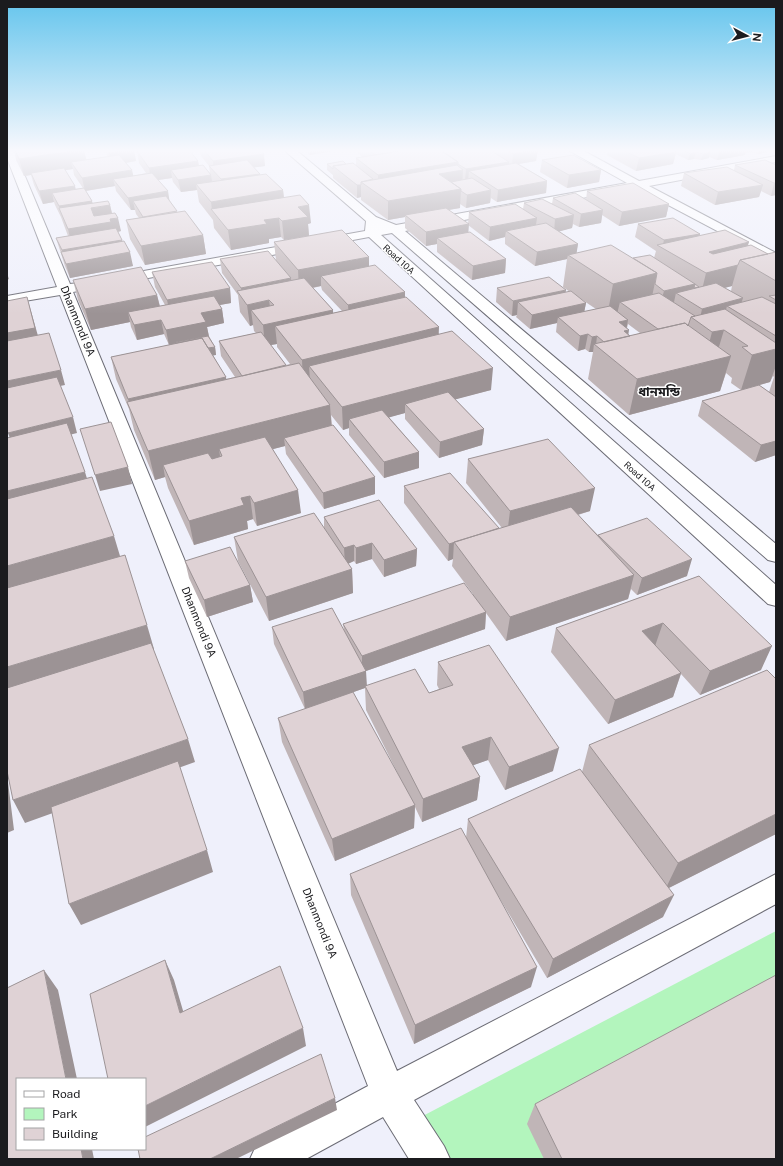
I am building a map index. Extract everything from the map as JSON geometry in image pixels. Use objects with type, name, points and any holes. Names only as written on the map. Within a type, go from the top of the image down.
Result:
[{"type":"street","name":"Dhanmondi 9A","points":[[31,204],[389,1094],[431,1159]]},
{"type":"street","points":[[347,204],[371,227]]},
{"type":"street","points":[[395,229],[527,204]]},
{"type":"street","points":[[675,204],[776,258]]},
{"type":"street","points":[[104,282],[371,227]]},
{"type":"street","name":"Road 10A","points":[[371,227],[395,229],[776,555]]},
{"type":"street","name":"Road 10A","points":[[371,227],[776,598]]},
{"type":"street","points":[[7,300],[89,285]]},
{"type":"street","points":[[269,1159],[776,888]]},
{"type":"green space","points":[[776,931],[776,1159],[442,1159],[417,1119]]},
{"type":"building","points":[[84,204],[110,204],[91,208],[94,216],[115,213],[118,218],[110,219],[111,222],[68,229],[59,208]]},
{"type":"building","points":[[135,204],[172,204],[177,211],[143,217]]},
{"type":"building","points":[[240,204],[309,205],[298,207],[308,217],[282,221],[279,218],[264,220],[267,224],[228,230],[211,209]]},
{"type":"building","points":[[516,204],[537,218],[490,227],[469,212]]},
{"type":"building","points":[[527,204],[553,204],[574,215],[555,219]]},
{"type":"building","points":[[564,204],[594,204],[603,210],[581,214]]},
{"type":"building","points":[[609,204],[667,204],[622,212]]},
{"type":"building","points":[[446,208],[469,224],[426,232],[405,215]]},
{"type":"building","points":[[185,211],[203,235],[141,246],[126,220]]},
{"type":"building","points":[[673,218],[700,234],[664,240],[638,224]]},
{"type":"building","points":[[546,223],[578,244],[537,252],[506,231]]},
{"type":"building","points":[[116,228],[122,240],[62,250],[56,238]]},
{"type":"building","points":[[342,230],[369,257],[298,270],[274,242]]},
{"type":"building","points":[[725,230],[749,242],[709,252],[713,254],[751,245],[768,254],[740,260],[738,265],[706,273],[657,245]]},
{"type":"building","points":[[470,232],[506,259],[473,266],[437,238]]},
{"type":"building","points":[[124,241],[130,252],[66,264],[61,252]]},
{"type":"building","points":[[611,245],[657,273],[613,284],[568,255]]},
{"type":"building","points":[[268,251],[291,278],[241,288],[220,259]]},
{"type":"building","points":[[776,252],[776,281],[740,260]]},
{"type":"building","points":[[650,255],[695,284],[664,291],[655,284],[657,273],[633,258]]},
{"type":"building","points":[[212,262],[230,288],[167,300],[152,272]]},
{"type":"building","points":[[375,265],[405,292],[348,305],[321,276]]},
{"type":"building","points":[[141,267],[157,295],[85,309],[73,280]]},
{"type":"building","points":[[549,277],[566,290],[513,301],[497,288]]},
{"type":"building","points":[[304,278],[333,310],[263,325],[251,310],[274,305],[269,300],[247,305],[237,291]]},
{"type":"building","points":[[716,283],[743,298],[702,309],[676,293]]},
{"type":"building","points":[[571,291],[586,303],[532,315],[518,302]]},
{"type":"building","points":[[659,293],[695,316],[691,317],[688,326],[685,323],[658,329],[620,302]]},
{"type":"building","points":[[776,295],[776,300],[769,296]]},
{"type":"building","points":[[214,296],[222,309],[201,313],[206,322],[166,330],[161,320],[134,325],[128,312]]},
{"type":"building","points":[[27,297],[35,328],[7,333],[7,301]]},
{"type":"building","points":[[406,297],[439,327],[302,360],[275,326]]},
{"type":"building","points":[[762,297],[776,304],[776,336],[727,306]]},
{"type":"building","points":[[610,306],[628,320],[619,322],[629,330],[624,331],[630,336],[604,342],[597,336],[592,337],[588,334],[580,336],[558,317]]},
{"type":"building","points":[[725,309],[776,343],[776,349],[752,355],[742,347],[748,346],[724,330],[712,332],[691,317]]},
{"type":"building","points":[[685,323],[731,356],[637,379],[594,344]]},
{"type":"building","points":[[452,331],[493,368],[342,407],[309,366]]},
{"type":"building","points":[[261,332],[286,365],[242,376],[219,341]]},
{"type":"building","points":[[49,333],[61,370],[7,381],[7,341]]},
{"type":"building","points":[[208,336],[215,347],[208,348],[202,338],[176,343],[176,342]]},
{"type":"building","points":[[202,338],[226,377],[128,399],[111,357]]},
{"type":"building","points":[[299,363],[330,405],[148,451],[127,402]]},
{"type":"building","points":[[57,377],[73,417],[8,433],[7,388]]},
{"type":"building","points":[[759,385],[776,397],[776,441],[761,445],[702,401]]},
{"type":"building","points":[[448,392],[484,429],[440,442],[405,404]]},
{"type":"building","points":[[382,410],[419,452],[384,462],[349,419]]},
{"type":"building","points":[[111,422],[128,467],[95,475],[80,429]]},
{"type":"building","points":[[67,423],[85,472],[7,491],[7,438]]},
{"type":"building","points":[[333,425],[375,477],[323,493],[284,438]]},
{"type":"building","points":[[265,437],[298,490],[254,503],[250,496],[241,498],[244,505],[189,521],[163,465],[208,453],[212,459],[222,456],[219,449]]},
{"type":"building","points":[[548,439],[595,488],[510,511],[468,459]]},
{"type":"building","points":[[450,473],[499,528],[449,544],[404,486]]},
{"type":"building","points":[[92,477],[114,536],[7,566],[7,499]]},
{"type":"building","points":[[379,500],[417,549],[384,560],[372,543],[356,548],[354,545],[344,548],[324,517]]},
{"type":"building","points":[[571,507],[634,575],[510,617],[454,542]]},
{"type":"building","points":[[314,513],[352,569],[266,597],[234,537]]},
{"type":"building","points":[[647,518],[692,559],[642,578],[598,535]]},
{"type":"building","points":[[230,547],[250,585],[204,600],[185,561]]},
{"type":"building","points":[[125,555],[147,625],[7,667],[7,588]]},
{"type":"building","points":[[699,576],[772,646],[710,671],[663,623],[642,631],[681,673],[615,700],[556,628]]},
{"type":"building","points":[[464,583],[486,612],[362,656],[343,624]]},
{"type":"building","points":[[332,608],[366,671],[303,692],[272,627]]},
{"type":"building","points":[[151,643],[188,739],[13,800],[7,771],[7,688]]},
{"type":"building","points":[[489,645],[559,748],[509,767],[491,737],[462,747],[480,777],[423,799],[365,686],[415,669],[429,693],[453,685],[438,662]]},
{"type":"building","points":[[767,670],[776,679],[776,814],[678,863],[589,745]]},
{"type":"building","points":[[353,692],[415,805],[332,839],[278,718]]},
{"type":"building","points":[[178,761],[207,850],[69,904],[51,807]]},
{"type":"building","points":[[580,769],[674,895],[553,959],[468,819]]},
{"type":"building","points":[[461,828],[537,967],[415,1025],[350,874]]},
{"type":"building","points":[[165,960],[180,1013],[280,966],[303,1028],[146,1106],[146,1078],[108,1078],[90,994]]},
{"type":"building","points":[[44,970],[66,1078],[16,1078],[16,1150],[81,1150],[83,1159],[7,1159],[7,988]]},
{"type":"building","points":[[776,975],[776,1159],[562,1159],[535,1104]]},
{"type":"building","points":[[321,1054],[335,1098],[210,1159],[140,1159],[138,1150],[146,1150],[146,1137]]},
{"type":"district","name":"ধানমন্ডি","points":[[659,391]]}]
